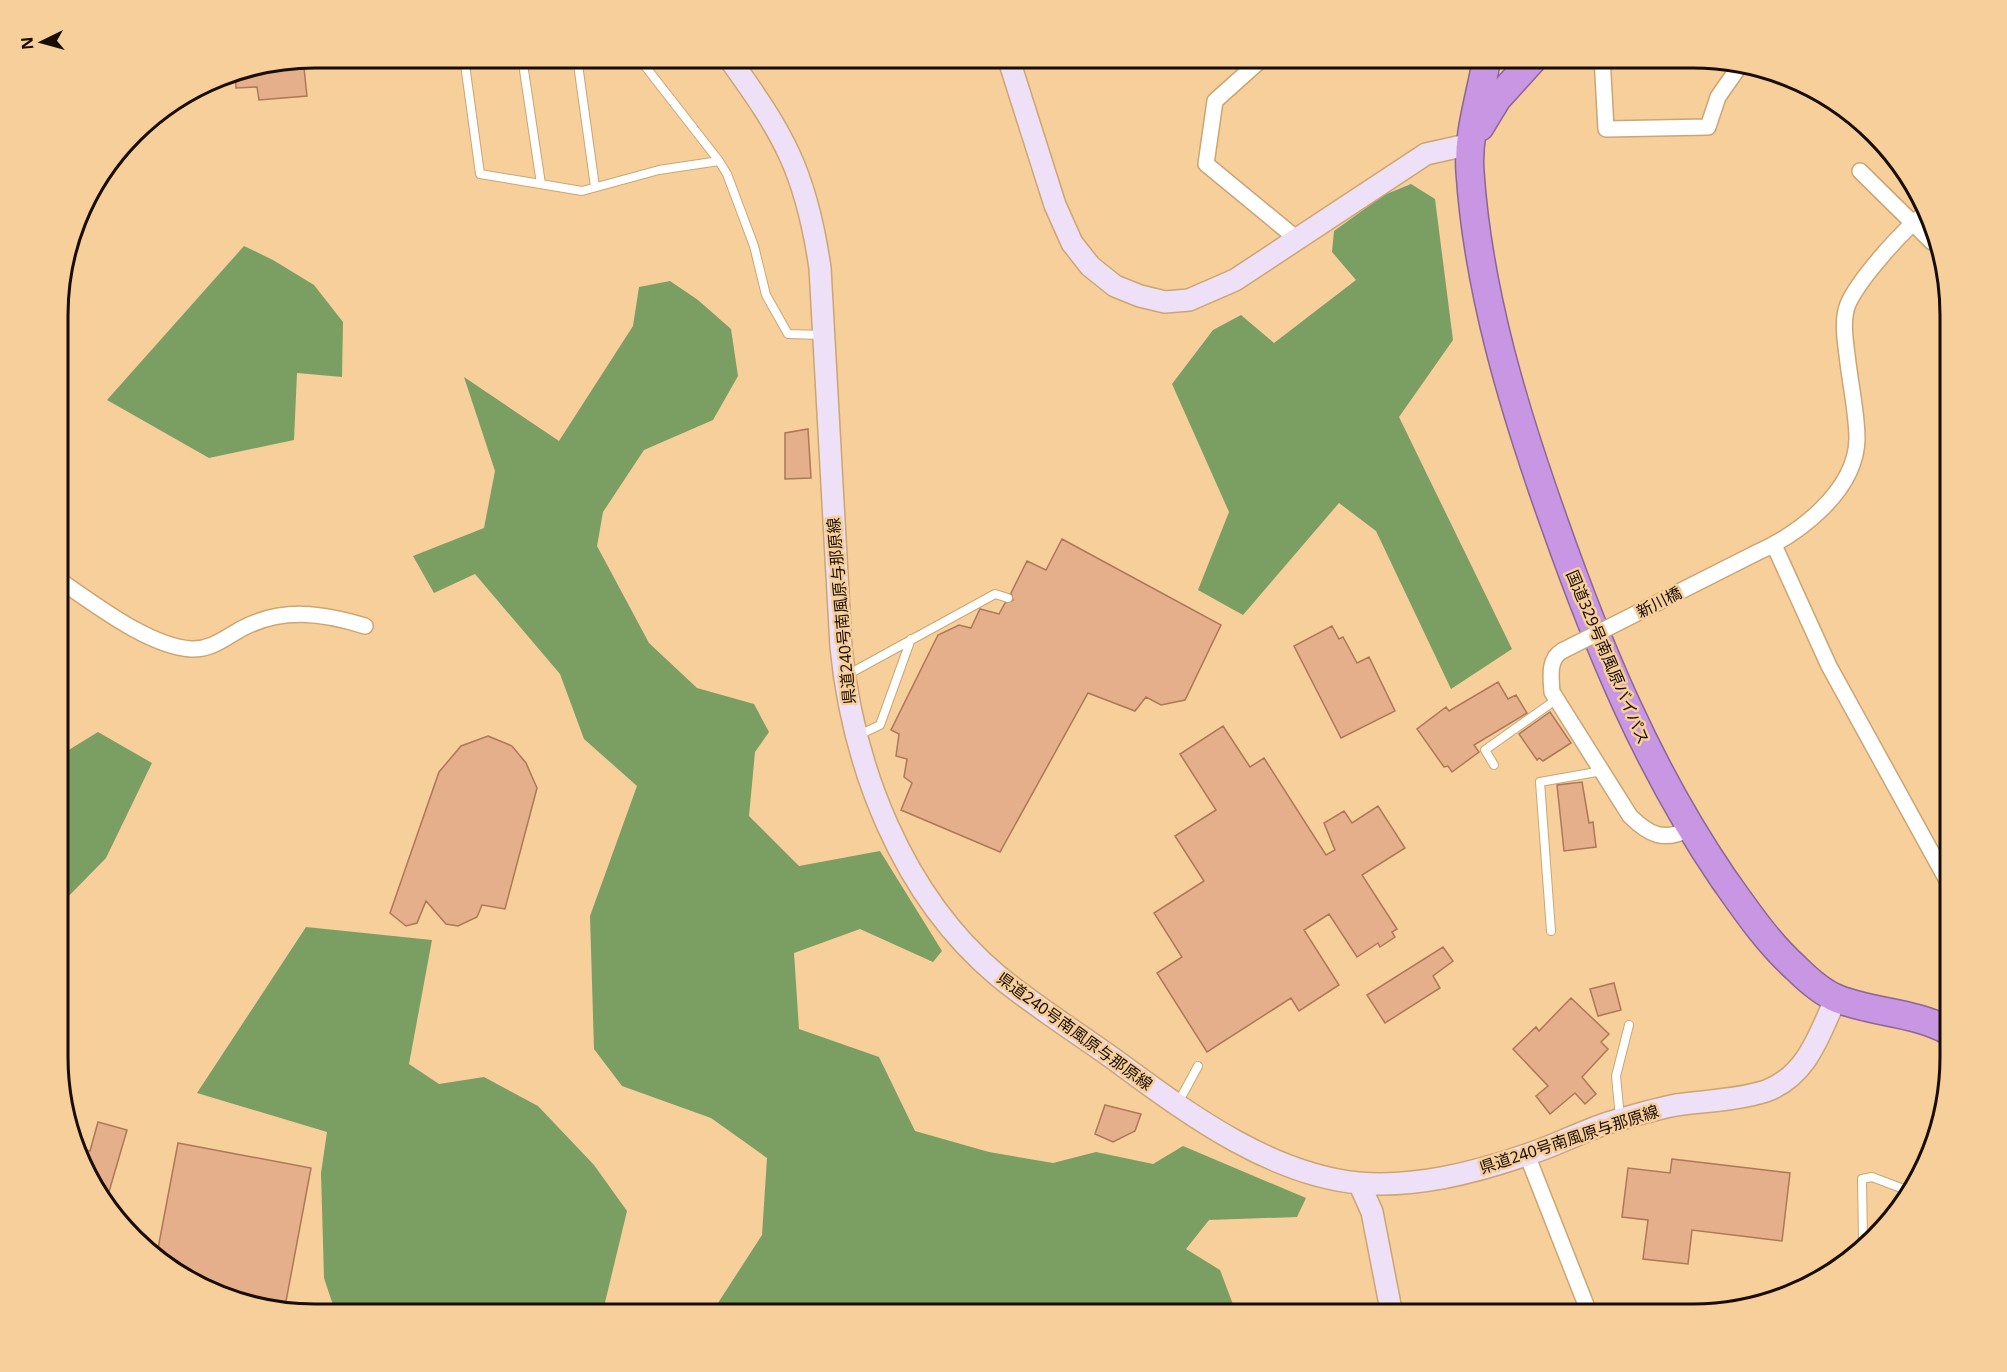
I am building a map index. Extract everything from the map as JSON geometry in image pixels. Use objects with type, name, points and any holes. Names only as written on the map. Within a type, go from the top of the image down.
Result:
[{"type":"highway","name":"国道329号南風原バイパス","points":[[1485,68],[1471,144],[1469,170],[1485,277],[1503,358],[1538,476],[1580,595],[1654,766],[1689,829],[1742,905],[1775,947],[1797,969],[1836,998],[1916,1017],[1940,1027]]},
{"type":"highway","name":"国道329号南風原バイパス","points":[[1471,144],[1497,99],[1525,68]]},
{"type":"main road","name":"県道240号南風原与那原線","points":[[736,68],[780,132],[803,185],[813,218],[820,268],[844,676],[855,737],[879,806],[905,859],[948,922],[995,973],[1054,1019],[1178,1104],[1270,1158],[1318,1176],[1359,1183],[1398,1183],[1455,1176],[1527,1155],[1620,1120],[1672,1106],[1751,1096],[1780,1086],[1801,1067],[1836,998]]},
{"type":"main road","points":[[1011,68],[1055,206],[1072,243],[1090,266],[1115,286],[1140,296],[1166,302],[1189,300],[1235,280],[1426,154],[1471,144]]},
{"type":"main road","points":[[1359,1183],[1372,1212],[1390,1304]]},
{"type":"street","points":[[1252,68],[1215,101],[1206,164],[1297,239]]},
{"type":"street","points":[[1603,68],[1606,129],[1708,128],[1718,97],[1736,71]]},
{"type":"street","points":[[1860,171],[1918,218]]},
{"type":"street","name":"新川橋","points":[[1557,699],[1552,692],[1550,670],[1557,654],[1774,545],[1836,494],[1852,464],[1857,440],[1845,332],[1847,305],[1860,284],[1918,218]]},
{"type":"street","points":[[1774,545],[1829,666],[1940,868]]},
{"type":"street","points":[[68,585],[166,645],[194,649],[211,645],[252,625],[279,616],[307,613],[329,615],[365,626]]},
{"type":"street","points":[[1557,699],[1630,816],[1645,831],[1661,838],[1679,835],[1689,829]]},
{"type":"street","points":[[1527,1155],[1586,1304]]},
{"type":"lane","points":[[466,68],[480,174],[582,191],[659,170],[719,161]]},
{"type":"lane","points":[[524,68],[541,184]]},
{"type":"lane","points":[[579,68],[595,187]]},
{"type":"lane","points":[[647,68],[727,174],[754,246],[766,296],[788,334],[824,335]]},
{"type":"lane","points":[[844,676],[996,594],[1008,598]]},
{"type":"lane","points":[[855,737],[880,725],[911,639]]},
{"type":"lane","points":[[1494,765],[1485,750],[1557,699]]},
{"type":"lane","points":[[1551,931],[1540,782],[1602,771]]},
{"type":"lane","points":[[1620,1120],[1616,1076],[1629,1025]]},
{"type":"lane","points":[[1178,1104],[1198,1066]]},
{"type":"lane","points":[[1863,1236],[1862,1179],[1872,1177],[1902,1188]]},
{"type":"green space","points":[[1411,184],[1435,199],[1453,340],[1399,417],[1512,649],[1451,689],[1376,531],[1339,503],[1243,615],[1198,590],[1229,512],[1172,384],[1213,330],[1241,315],[1274,343],[1356,280],[1332,252],[1334,231],[1384,195]]},
{"type":"green space","points":[[244,246],[273,260],[314,285],[343,322],[342,377],[297,373],[294,440],[209,458],[107,400]]},
{"type":"green space","points":[[670,281],[698,300],[731,329],[738,376],[713,420],[644,450],[603,512],[597,546],[649,643],[697,688],[754,704],[769,732],[755,752],[749,816],[799,866],[880,851],[942,951],[933,962],[860,929],[794,953],[799,1029],[879,1057],[915,1131],[989,1152],[1053,1163],[1096,1152],[1153,1164],[1183,1146],[1306,1198],[1297,1217],[1209,1220],[1186,1249],[1220,1270],[1233,1304],[718,1304],[762,1235],[767,1158],[711,1118],[622,1086],[594,1049],[590,916],[637,786],[584,739],[560,674],[475,574],[434,593],[413,556],[484,528],[495,471],[464,377],[559,441],[633,326],[639,287]]},
{"type":"green space","points":[[98,732],[152,763],[106,858],[68,897],[68,750]]},
{"type":"green space","points":[[306,927],[432,940],[409,1064],[439,1084],[484,1077],[538,1106],[594,1165],[627,1211],[605,1304],[333,1304],[324,1278],[321,1173],[327,1132],[197,1093]]},
{"type":"building","points":[[304,68],[307,96],[259,100],[257,87],[236,88],[236,81],[251,76]]},
{"type":"building","points":[[808,429],[811,478],[785,479],[785,433]]},
{"type":"building","points":[[1062,539],[1221,625],[1185,700],[1161,705],[1146,697],[1135,711],[1088,693],[1000,852],[901,810],[912,783],[904,777],[907,759],[896,756],[899,734],[891,730],[938,635],[959,625],[971,628],[980,609],[999,614],[1005,603],[1013,600],[1011,593],[1027,561],[1046,570]]},
{"type":"building","points":[[1332,626],[1339,639],[1343,637],[1357,663],[1369,657],[1395,711],[1341,738],[1294,646]]},
{"type":"building","points":[[1498,682],[1508,699],[1516,695],[1527,713],[1474,745],[1479,752],[1452,772],[1448,766],[1444,767],[1417,729],[1446,707],[1449,711]]},
{"type":"building","points":[[1550,712],[1571,743],[1543,761],[1539,758],[1537,760],[1519,734]]},
{"type":"building","points":[[1223,726],[1250,767],[1264,758],[1326,855],[1335,850],[1324,823],[1344,811],[1352,823],[1378,806],[1405,848],[1362,875],[1397,929],[1392,932],[1395,937],[1380,947],[1378,943],[1357,957],[1329,914],[1304,930],[1339,985],[1299,1011],[1291,998],[1207,1052],[1157,973],[1182,957],[1154,913],[1204,881],[1175,836],[1216,810],[1180,754]]},
{"type":"building","points":[[488,736],[512,746],[526,763],[537,788],[505,909],[482,905],[477,917],[458,926],[446,924],[426,901],[417,923],[406,926],[390,913],[439,772],[461,746]]},
{"type":"building","points":[[1582,782],[1589,823],[1593,822],[1596,847],[1564,851],[1557,785]]},
{"type":"building","points":[[1443,947],[1453,961],[1433,976],[1440,988],[1385,1023],[1367,995]]},
{"type":"building","points":[[1614,983],[1621,1010],[1598,1016],[1590,989]]},
{"type":"building","points":[[1571,998],[1609,1034],[1601,1042],[1608,1049],[1582,1077],[1596,1094],[1585,1104],[1575,1093],[1550,1114],[1536,1096],[1548,1086],[1513,1049],[1536,1027],[1539,1031]]},
{"type":"building","points":[[1105,1105],[1141,1114],[1135,1131],[1113,1142],[1095,1134]]},
{"type":"building","points":[[98,1122],[127,1130],[108,1194],[85,1150],[90,1151]]},
{"type":"building","points":[[178,1143],[311,1168],[286,1302],[267,1300],[220,1286],[177,1263],[158,1248]]},
{"type":"building","points":[[1672,1159],[1790,1173],[1782,1241],[1692,1230],[1688,1264],[1643,1259],[1648,1220],[1622,1217],[1628,1168],[1670,1173]]}]
